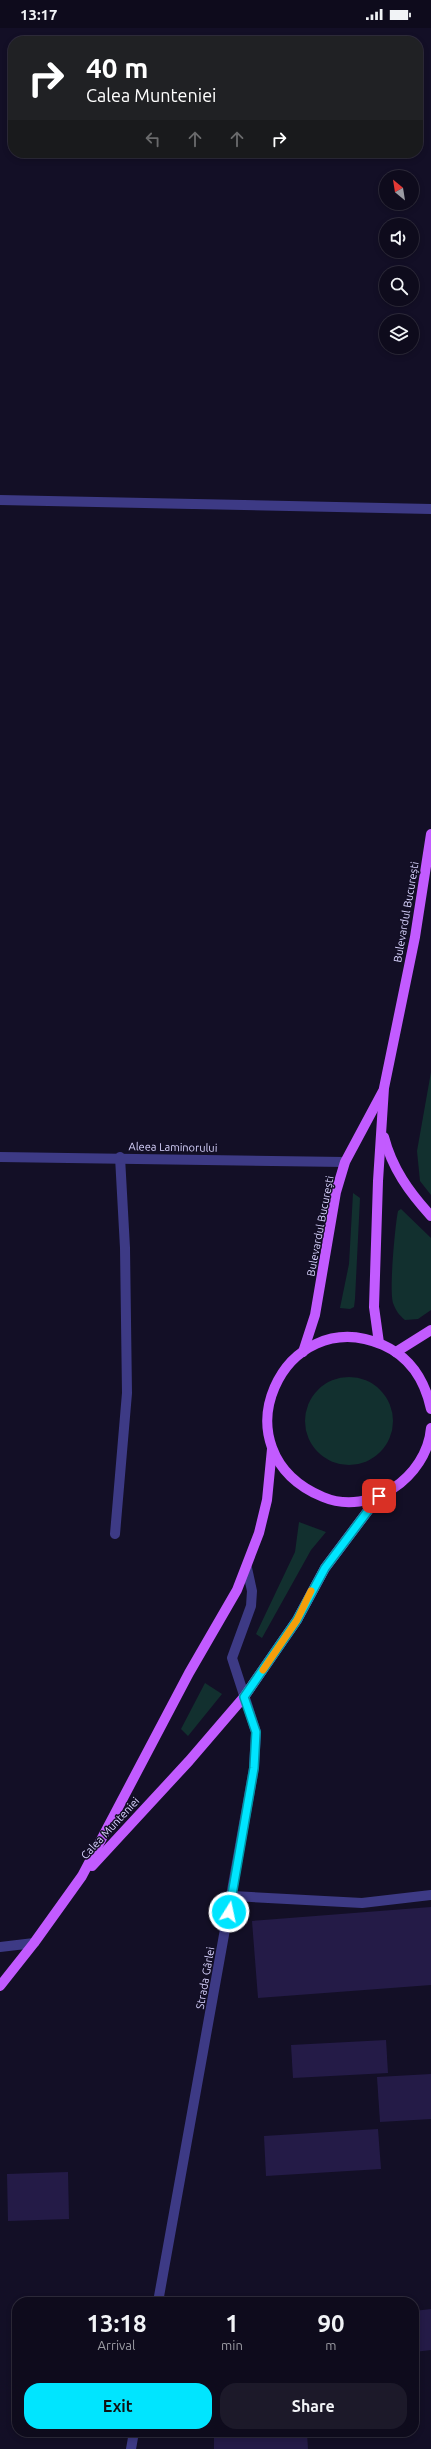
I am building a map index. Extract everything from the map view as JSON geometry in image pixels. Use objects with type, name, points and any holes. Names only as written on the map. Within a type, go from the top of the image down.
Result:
[{"type":"main road","name":"Bulevardul București","points":[[379,1343],[374,1307],[378,1181],[384,1088],[415,937],[431,834]]},
{"type":"main road","name":"Bulevardul București","points":[[303,1352],[315,1315],[336,1192],[345,1162],[384,1088]]},
{"type":"main road","points":[[382,1128],[396,1170],[412,1195],[431,1216]]},
{"type":"main road","points":[[396,1352],[431,1330]]},
{"type":"main road","points":[[431,1409],[428,1395],[420,1376],[408,1361],[396,1352],[379,1343],[354,1337],[334,1338],[315,1345],[303,1352],[284,1369],[274,1386],[268,1405],[267,1425],[272,1449],[279,1462],[291,1478],[307,1490],[325,1498],[345,1502],[364,1500],[379,1496],[400,1484],[414,1470],[425,1453],[431,1430]]},
{"type":"main road","name":"Calea Munteniei","points":[[82,1876],[247,1568],[259,1533],[267,1500],[272,1449]]},
{"type":"main road","name":"Calea Munteniei","points":[[82,1876],[189,1761],[244,1697],[297,1620],[325,1568],[379,1496]]},
{"type":"main road","points":[[0,1986],[34,1943],[82,1876]]},
{"type":"street","points":[[0,500],[431,508]]},
{"type":"street","name":"Aleea Laminorului","points":[[0,1157],[120,1157],[345,1162]]},
{"type":"street","points":[[115,1534],[127,1393],[125,1248],[120,1157]]},
{"type":"street","name":"Strada Gârlei","points":[[159,2297],[254,1768],[256,1732],[232,1658],[251,1606],[252,1590],[247,1568]]},
{"type":"street","points":[[232,1896],[362,1903],[431,1895]]},
{"type":"street","points":[[0,1947],[34,1943]]},
{"type":"street","points":[[131,2449],[133,2437]]},
{"type":"green space","points":[[431,1072],[431,1195],[420,1181],[417,1151]]},
{"type":"green space","points":[[353,1193],[360,1198],[355,1299],[354,1307],[350,1309],[340,1308],[349,1264]]},
{"type":"green space","points":[[401,1209],[431,1238],[431,1310],[418,1319],[405,1320],[398,1313],[393,1303],[392,1272],[394,1243],[398,1211]]},
{"type":"green space","points":[[349,1377],[366,1381],[380,1390],[389,1404],[393,1421],[389,1438],[380,1452],[366,1461],[349,1465],[332,1461],[318,1452],[309,1438],[305,1421],[309,1404],[318,1390],[332,1381]]},
{"type":"green space","points":[[299,1522],[326,1532],[311,1550],[262,1638],[256,1634],[295,1552]]},
{"type":"green space","points":[[205,1683],[222,1694],[188,1736],[181,1729]]},
{"type":"building","points":[[431,1907],[431,1985],[258,1998],[252,1921]]},
{"type":"building","points":[[386,2040],[388,2073],[293,2078],[291,2045]]},
{"type":"building","points":[[431,2074],[431,2119],[380,2122],[377,2077]]},
{"type":"building","points":[[378,2129],[381,2169],[266,2176],[264,2136]]},
{"type":"building","points":[[68,2172],[69,2219],[8,2221],[7,2174]]},
{"type":"building","points":[[431,2309],[431,2350],[419,2351],[419,2310]]},
{"type":"building","points":[[214,2437],[307,2437],[308,2449],[214,2449]]},
{"type":"slow traffic","points":[[263,1670],[297,1620],[311,1591]]},
{"type":"route","points":[[229,1912],[254,1768],[256,1732],[244,1697],[297,1620],[316,1582],[335,1552],[354,1530],[379,1496]]}]
